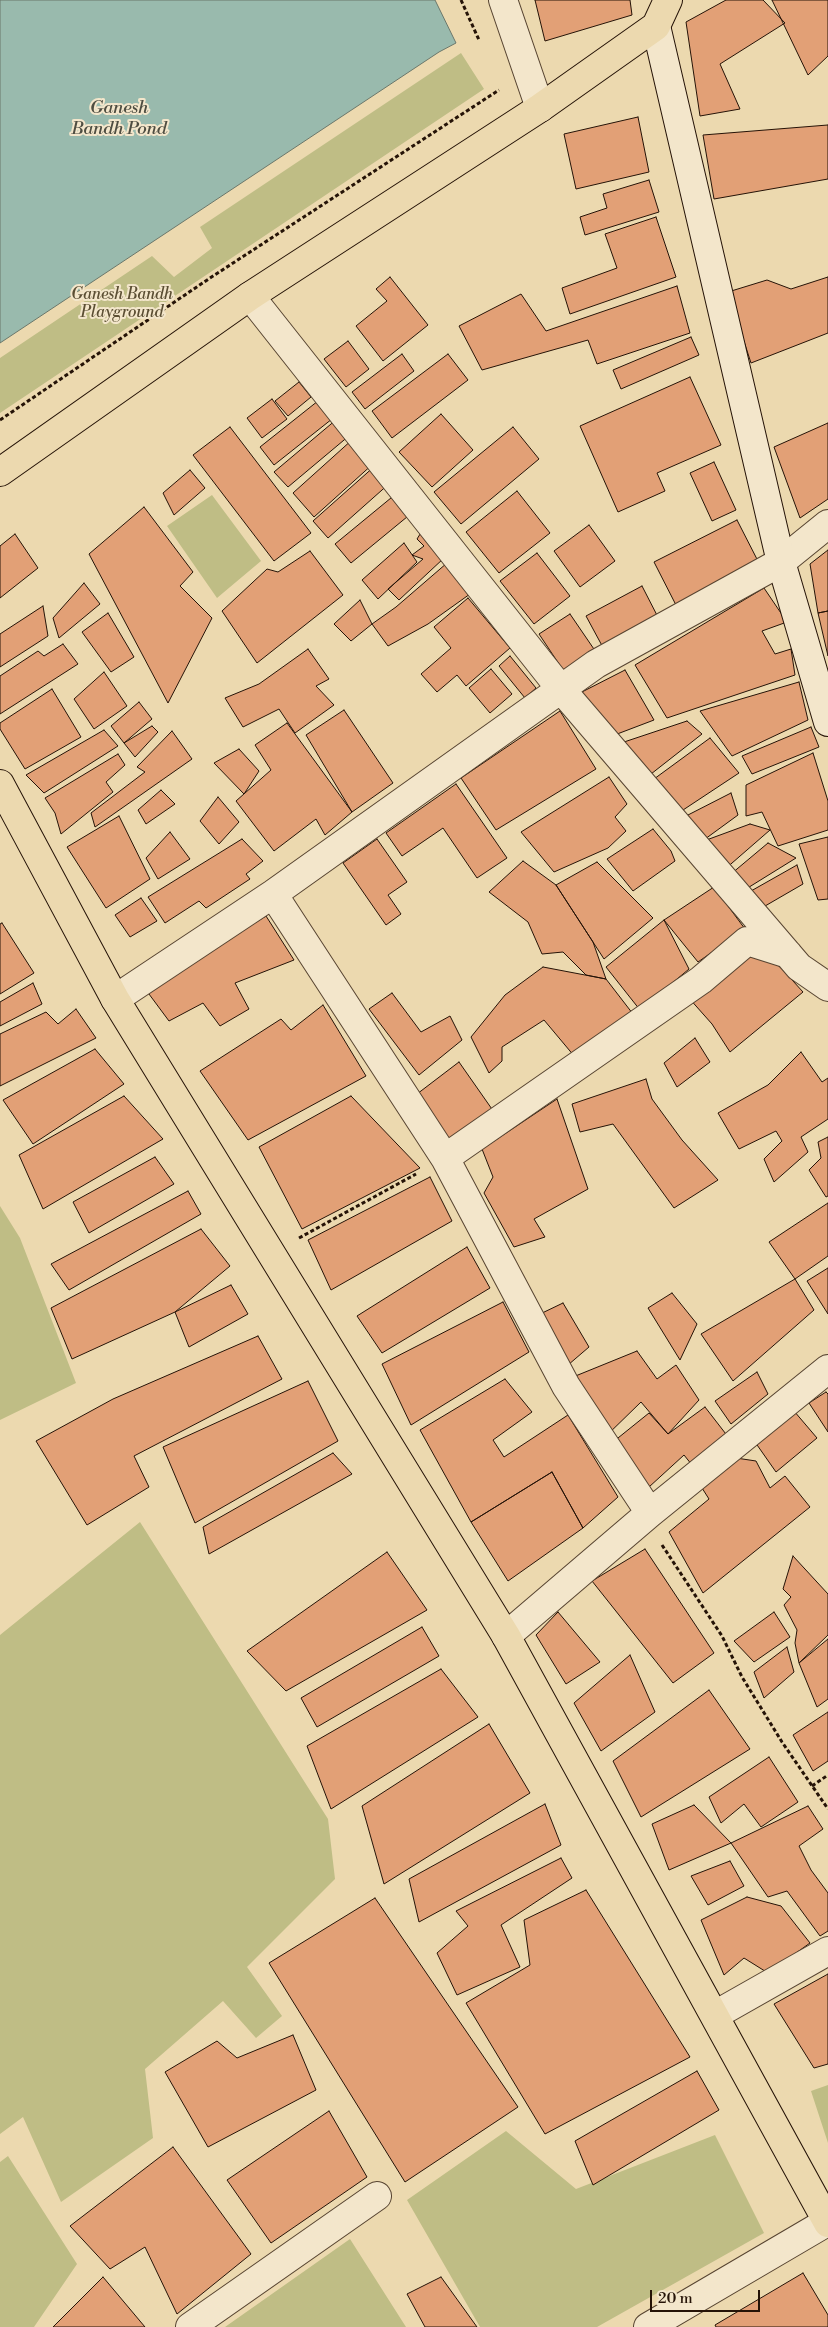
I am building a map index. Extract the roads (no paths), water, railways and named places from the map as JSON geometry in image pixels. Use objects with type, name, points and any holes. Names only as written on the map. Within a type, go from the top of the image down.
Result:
[{"type":"main road","points":[[0,472],[250,296],[540,108],[655,13],[668,0]]},
{"type":"main road","points":[[0,784],[115,999],[506,1636],[828,2222]]},
{"type":"street","points":[[503,0],[540,108]]},
{"type":"street","points":[[655,13],[781,562],[828,722]]},
{"type":"street","points":[[250,296],[560,688],[799,967],[828,987]]},
{"type":"street","points":[[115,999],[273,894],[596,664],[781,562],[828,524]]},
{"type":"street","points":[[273,894],[445,1158],[566,1386],[650,1513]]},
{"type":"street","points":[[445,1158],[701,980],[747,941],[788,954]]},
{"type":"street","points":[[506,1636],[650,1513],[828,1369]]},
{"type":"street","points":[[716,2016],[828,1951]]},
{"type":"street","points":[[190,2327],[377,2196]]},
{"type":"street","points":[[648,2327],[828,2222]]},
{"type":"water","name":"Ganesh Bandh Pond","points":[[0,0],[435,0],[456,43],[439,52],[0,343]]},
{"type":"park label","name":"Ganesh Bandh Playground","points":[[122,304]]}]
